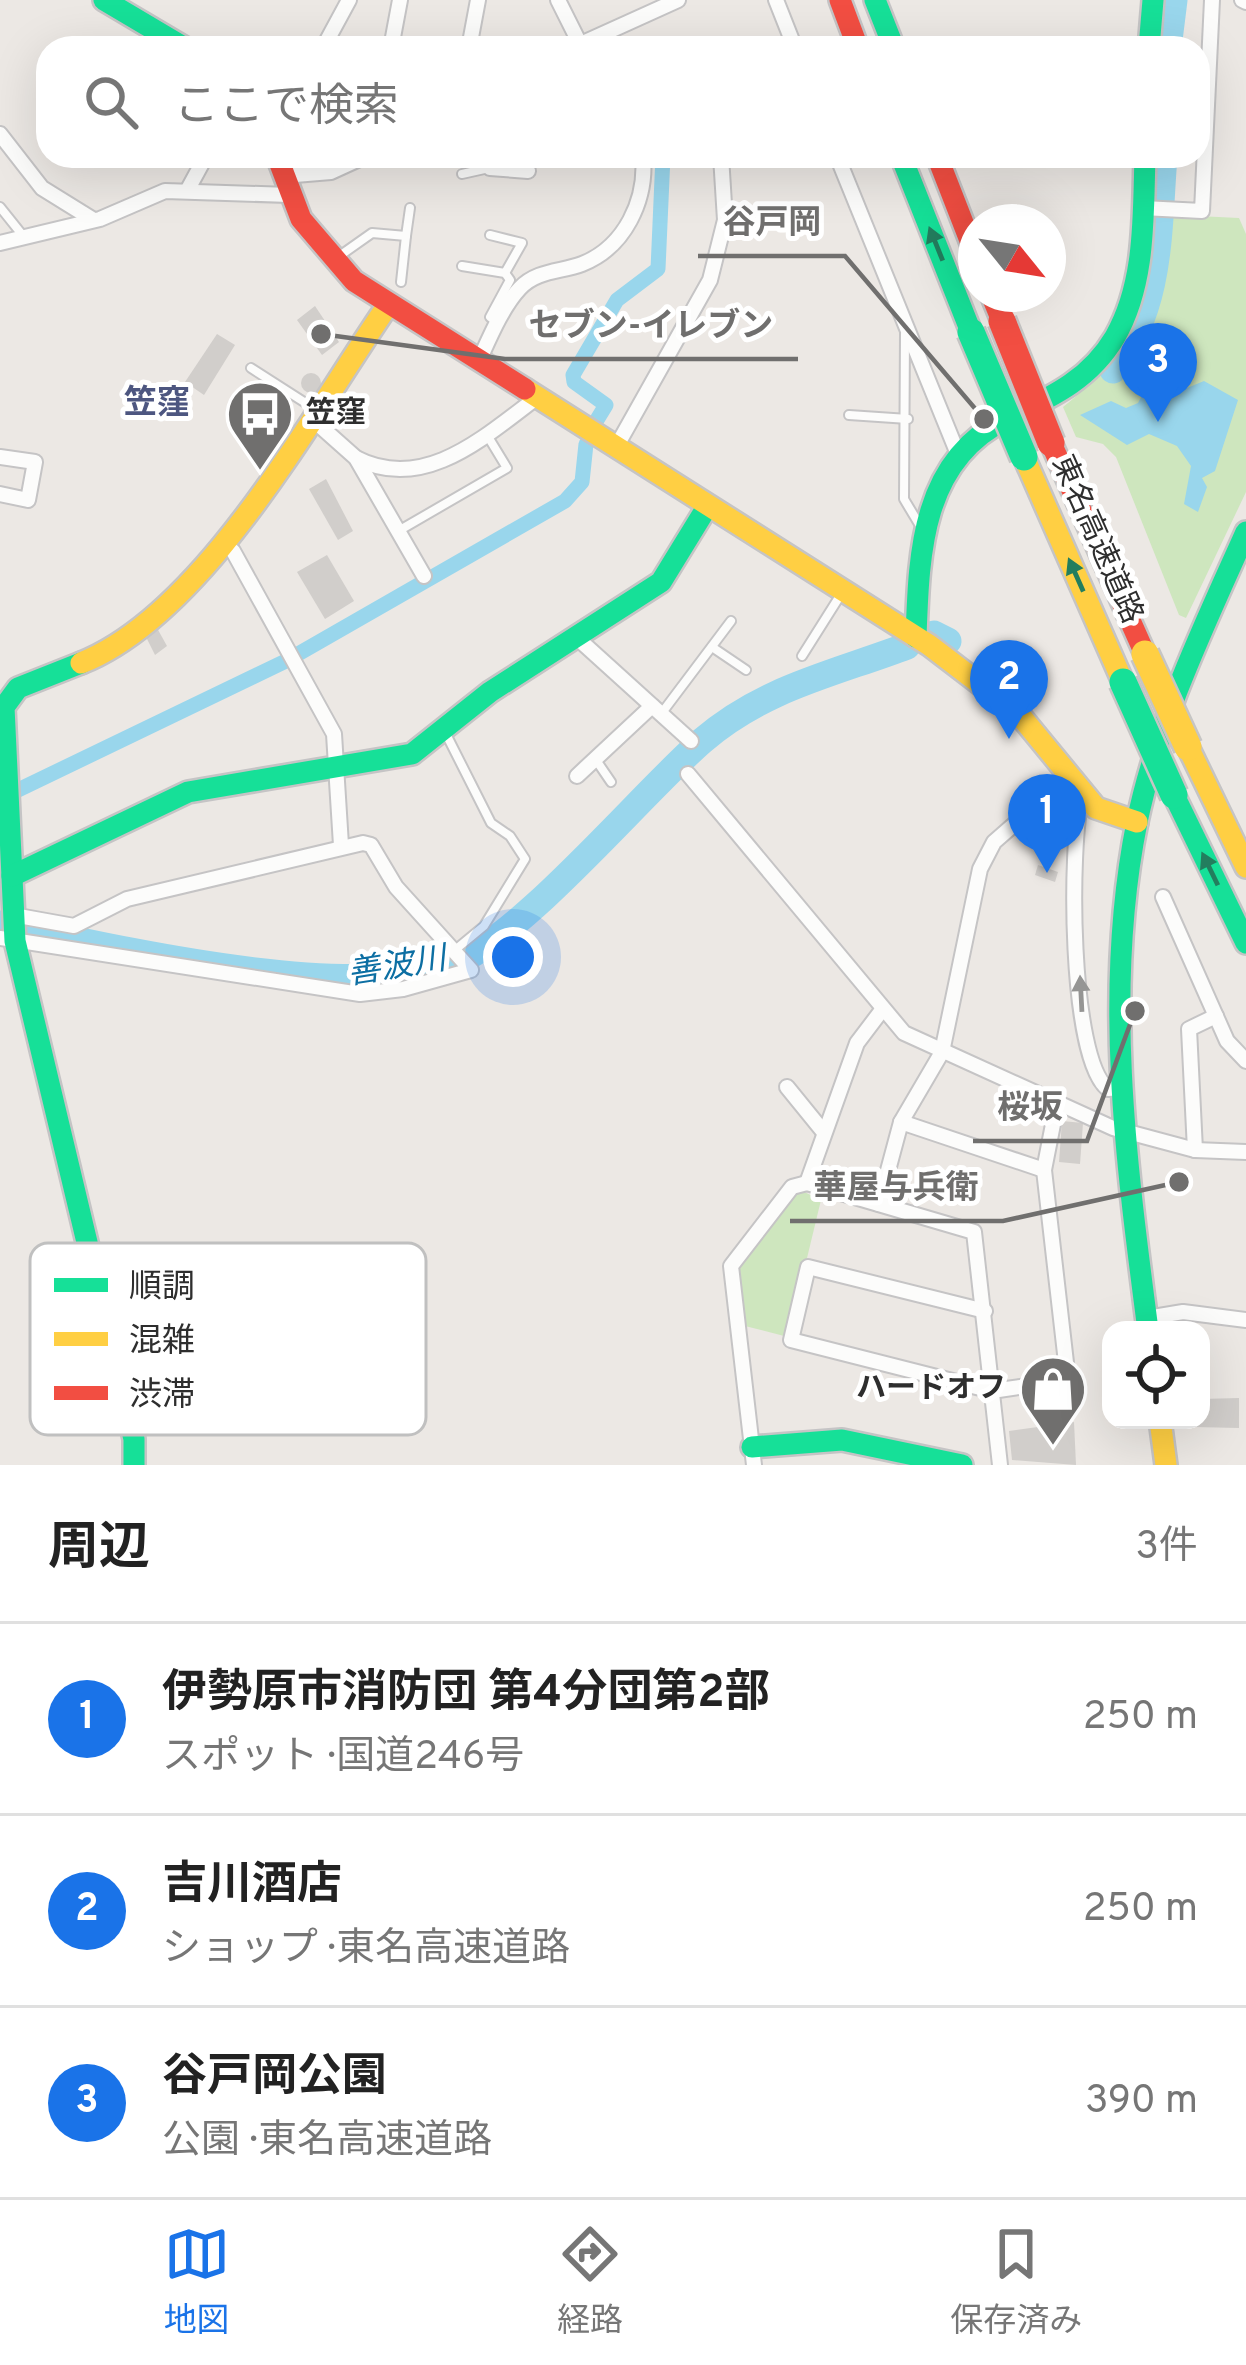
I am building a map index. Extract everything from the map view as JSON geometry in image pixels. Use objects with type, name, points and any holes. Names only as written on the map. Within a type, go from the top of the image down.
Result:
[{"type":"main road","points":[[104,0],[165,36]]},
{"type":"main road","points":[[840,0],[854,36]]},
{"type":"main road","points":[[875,0],[889,36]]},
{"type":"main road","points":[[1150,36],[1153,0]]},
{"type":"main road","name":"東名高速道路","points":[[906,168],[1024,458],[1174,796],[1246,943]]},
{"type":"main road","points":[[942,168],[958,210]]},
{"type":"main road","points":[[916,637],[923,530],[937,489],[958,454],[983,430],[1070,387],[1103,356],[1135,292],[1145,168]]},
{"type":"main road","points":[[283,176],[332,261],[395,294],[478,363],[916,637],[999,695],[1075,787],[1107,815],[1137,822]]},
{"type":"main road","points":[[86,1243],[9,927],[12,876],[1,723],[5,692],[111,651],[176,601],[225,545],[395,294]]},
{"type":"main road","name":"東名高速道路","points":[[998,312],[1145,654],[1246,867]]},
{"type":"main road","points":[[12,876],[188,792],[405,757],[574,636],[661,582],[707,507]]},
{"type":"main road","points":[[1148,1321],[1122,1088],[1121,939],[1137,822],[1180,682],[1246,532]]},
{"type":"main road","points":[[1161,1429],[1166,1465]]},
{"type":"main road","points":[[749,1459],[842,1440],[962,1465]]},
{"type":"street","points":[[330,36],[349,0]]},
{"type":"street","points":[[393,36],[400,0]]},
{"type":"street","points":[[471,36],[478,0]]},
{"type":"street","points":[[558,0],[573,36]]},
{"type":"street","points":[[599,36],[678,0]]},
{"type":"street","points":[[776,0],[790,36]]},
{"type":"street","points":[[1210,42],[1212,0]]},
{"type":"street","points":[[0,134],[43,188],[92,219]]},
{"type":"street","points":[[187,191],[199,168]]},
{"type":"street","points":[[0,243],[92,219],[154,194],[340,168]]},
{"type":"street","points":[[515,168],[528,171]]},
{"type":"street","points":[[478,363],[519,289],[535,277],[585,263],[624,231],[641,202],[642,168]]},
{"type":"street","points":[[615,449],[710,280],[725,220],[722,168]]},
{"type":"street","points":[[842,168],[905,334],[958,454]]},
{"type":"street","points":[[1143,208],[1202,211],[1204,168]]},
{"type":"street","points":[[356,458],[382,471],[406,472],[487,436],[536,399]]},
{"type":"street","points":[[314,414],[356,458],[424,576]]},
{"type":"street","points":[[0,457],[35,462],[28,500],[0,494]]},
{"type":"street","points":[[225,545],[233,551],[334,734],[341,845]]},
{"type":"street","points":[[574,636],[691,741]]},
{"type":"street","points":[[577,776],[657,710]]},
{"type":"street","points":[[688,774],[904,1033],[1126,1133],[1196,1150],[1246,1152]]},
{"type":"street","points":[[879,1204],[901,1122],[942,1052],[980,868],[994,842],[1075,787]]},
{"type":"street","points":[[1075,787],[1082,1016],[1096,1080],[1108,1089],[1122,1088]]},
{"type":"street","points":[[341,845],[371,845],[396,886],[471,970],[360,994],[9,927],[74,926],[127,899],[246,874],[341,845]]},
{"type":"street","points":[[1163,897],[1227,1041],[1246,1061]]},
{"type":"street","points":[[807,1183],[822,1130],[857,1043],[881,1010]]},
{"type":"street","points":[[1196,1150],[1189,1029],[1216,1016]]},
{"type":"street","points":[[787,1087],[822,1130]]},
{"type":"street","points":[[985,1311],[808,1267],[791,1340],[992,1391],[1068,1380],[1044,1170],[1057,1104]]},
{"type":"street","points":[[901,1122],[1044,1170]]},
{"type":"street","points":[[749,1459],[731,1266],[793,1187],[807,1183],[974,1232],[1000,1465]]},
{"type":"street","points":[[1157,1321],[1183,1312],[1246,1320]]},
{"type":"lane","points":[[462,174],[476,168]]},
{"type":"lane","points":[[0,207],[25,238]]},
{"type":"lane","points":[[395,294],[410,208]]},
{"type":"lane","points":[[332,261],[372,233],[406,236]]},
{"type":"lane","points":[[490,236],[522,243],[505,273]]},
{"type":"lane","points":[[462,266],[505,273],[510,280],[490,317],[499,323]]},
{"type":"lane","points":[[905,334],[904,499],[923,530]]},
{"type":"lane","points":[[251,368],[314,414]]},
{"type":"lane","points":[[849,415],[908,419]]},
{"type":"lane","points":[[398,530],[507,468],[487,436]]},
{"type":"lane","points":[[802,656],[843,591]]},
{"type":"lane","points":[[657,710],[731,621]]},
{"type":"lane","points":[[712,647],[746,670]]},
{"type":"lane","points":[[443,729],[491,823],[524,851],[506,897],[460,957]]},
{"type":"lane","points":[[595,759],[611,782]]},
{"type":"green space","points":[[1156,214],[1239,218],[1246,234],[1246,492],[1186,618],[1179,615],[1116,457],[1103,444],[1076,437],[1063,407],[1105,366],[1132,322]]},
{"type":"green space","points":[[798,1189],[821,1200],[788,1337],[741,1325],[734,1266]]},
{"type":"water","points":[[1163,341],[1169,346],[1162,363],[1180,371],[1187,388],[1204,381],[1238,400],[1215,471],[1202,478],[1207,487],[1198,512],[1184,504],[1191,466],[1177,446],[1149,434],[1127,445],[1080,415],[1111,401],[1126,408],[1138,403],[1157,367]]},
{"type":"building","points":[[315,306],[339,342],[322,355],[297,320]]},
{"type":"building","points":[[217,334],[235,345],[204,395],[185,382]]},
{"type":"building","points":[[311,373],[321,383],[311,393],[301,383]]},
{"type":"building","points":[[244,401],[286,428],[273,449],[231,422]]},
{"type":"building","points":[[326,479],[353,531],[338,540],[309,489]]},
{"type":"building","points":[[327,555],[354,601],[325,619],[297,572]]},
{"type":"building","points":[[157,628],[167,646],[155,655],[146,637]]},
{"type":"building","points":[[1038,865],[1058,872],[1055,882],[1035,875]]},
{"type":"building","points":[[1062,1121],[1083,1123],[1080,1164],[1059,1162]]},
{"type":"building","points":[[1239,1398],[1239,1428],[1210,1427],[1210,1399]]},
{"type":"building","points":[[1074,1422],[1076,1465],[1012,1460],[1009,1431]]},
{"type":"waterway","name":"善波川","points":[[1170,36],[1174,0]]},
{"type":"waterway","points":[[595,423],[606,405],[574,382],[573,375],[617,300],[658,269],[662,168]]},
{"type":"waterway","name":"善波川","points":[[1113,370],[1129,346],[1149,294],[1163,168]]},
{"type":"waterway","points":[[298,654],[565,501],[582,482],[586,444]]},
{"type":"waterway","name":"善波川","points":[[934,634],[948,641]]},
{"type":"waterway","points":[[0,924],[164,957],[291,975],[405,975],[450,965],[478,951],[544,898],[676,765],[725,723],[774,695],[907,646]]},
{"type":"waterway","points":[[16,791],[288,660]]},
{"type":"traffic: fast","points":[[104,0],[165,36]]},
{"type":"traffic: fast","points":[[875,0],[889,36]]},
{"type":"traffic: fast","points":[[1150,36],[1153,0]]},
{"type":"traffic: fast","points":[[906,168],[971,332]]},
{"type":"traffic: fast","points":[[916,637],[923,543],[941,485],[957,459],[978,437],[1080,377],[1115,337],[1138,272],[1144,168]]},
{"type":"traffic: fast","points":[[971,332],[1024,457]]},
{"type":"traffic: fast","points":[[12,876],[188,792],[412,754],[490,692],[661,582],[707,507]]},
{"type":"traffic: fast","points":[[1147,1321],[1122,1076],[1121,949],[1127,885],[1137,822],[1157,747],[1246,532]]},
{"type":"traffic: fast","points":[[81,663],[18,688],[4,707],[15,941],[87,1243]]},
{"type":"traffic: fast","points":[[1123,682],[1174,795]]},
{"type":"traffic: fast","points":[[1174,795],[1246,943]]},
{"type":"traffic: fast","points":[[133,1435],[134,1465]]},
{"type":"traffic: fast","points":[[752,1447],[842,1440],[962,1465]]},
{"type":"traffic: slow","points":[[81,663],[127,638],[171,602],[213,557],[290,454],[388,305]]},
{"type":"traffic: slow","points":[[525,389],[929,645],[1018,713],[1096,808],[1137,822]]},
{"type":"traffic: slow","points":[[1024,457],[1123,682]]},
{"type":"traffic: slow","points":[[1145,654],[1188,747]]},
{"type":"traffic: slow","points":[[1188,747],[1246,867]]},
{"type":"traffic: slow","points":[[1161,1429],[1166,1465]]},
{"type":"traffic: jam","points":[[840,0],[854,36]]},
{"type":"traffic: jam","points":[[282,168],[301,219],[354,281],[525,389]]},
{"type":"traffic: jam","points":[[942,168],[958,210]]},
{"type":"traffic: jam","points":[[998,312],[1002,321]]},
{"type":"traffic: jam","points":[[1002,321],[1051,443]]},
{"type":"traffic: jam","points":[[1051,443],[1145,654]]},
{"type":"place","name":"セブン-イレブン","points":[[321,334]]},
{"type":"place","name":"谷戸岡","points":[[984,419]]},
{"type":"place","name":"谷戸岡公園","points":[[1158,422]]},
{"type":"place","name":"笠窪","points":[[260,473]]},
{"type":"place","name":"吉川酒店","points":[[1009,739]]},
{"type":"place","name":"伊勢原市消防団 第4分団第2部","points":[[1047,873]]},
{"type":"place","name":"桜坂","points":[[1135,1011]]},
{"type":"place","name":"華屋与兵衛","points":[[1179,1182]]},
{"type":"place","name":"ハードオフ","points":[[1053,1448]]},
{"type":"district","name":"笠窪","points":[[157,405]]}]
